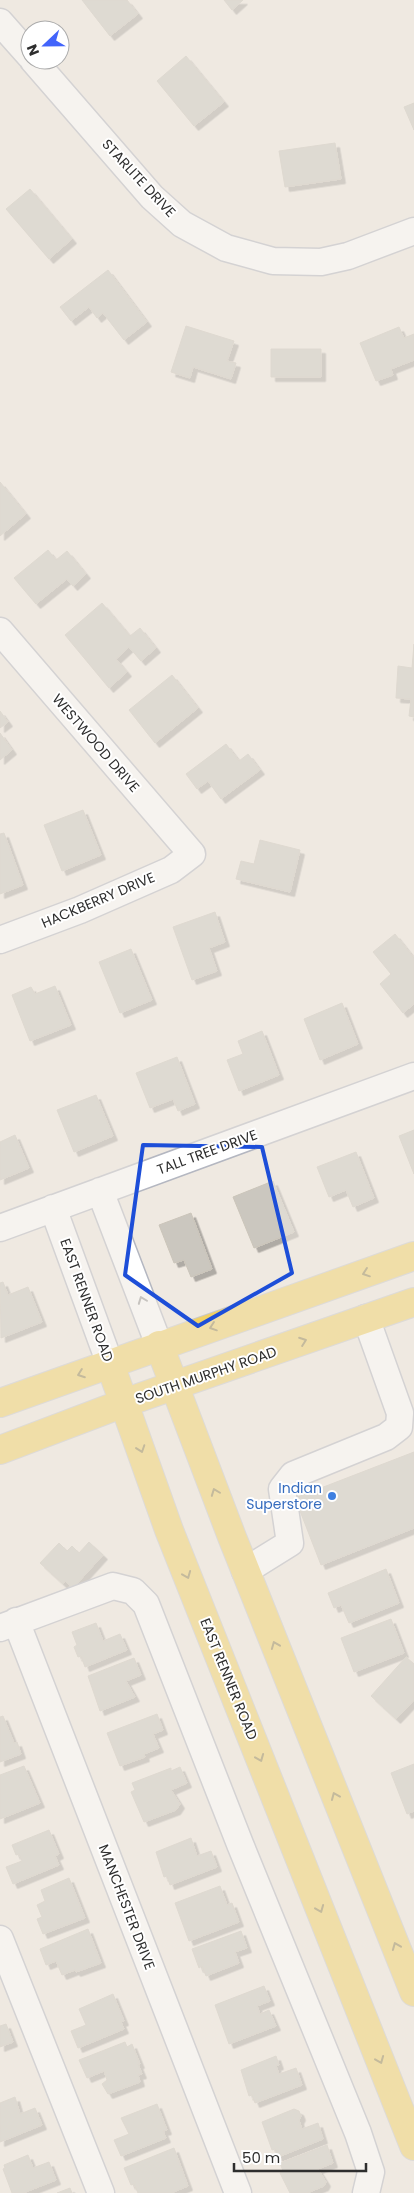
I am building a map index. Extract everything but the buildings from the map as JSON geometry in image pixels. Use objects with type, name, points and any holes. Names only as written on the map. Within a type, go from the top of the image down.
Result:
[{"type":"main road","points":[[0,1403],[414,1256]]},
{"type":"main road","name":"SOUTH MURPHY ROAD","points":[[0,1450],[124,1404],[414,1302]]},
{"type":"main road","points":[[159,1345],[246,1571],[414,1992]]},
{"type":"main road","name":"EAST RENNER ROAD","points":[[110,1364],[169,1530],[414,2146]]},
{"type":"street","points":[[0,22],[20,45]]},
{"type":"street","name":"STARLITE DRIVE","points":[[42,70],[152,197],[182,224],[226,248],[273,261],[321,262],[348,256],[414,231]]},
{"type":"street","name":"WESTWOOD DRIVE","points":[[0,631],[192,854]]},
{"type":"street","name":"HACKBERRY DRIVE","points":[[0,940],[80,910],[171,870],[192,854]]},
{"type":"street","name":"TALL TREE DRIVE","points":[[0,1228],[414,1076]]},
{"type":"street","points":[[100,1190],[159,1345]]},
{"type":"street","name":"EAST RENNER ROAD","points":[[53,1208],[110,1364]]},
{"type":"street","points":[[246,1571],[290,1543],[282,1489],[293,1475],[386,1437],[400,1427],[400,1413],[366,1318]]},
{"type":"street","points":[[8,1624],[113,1586],[133,1591],[146,1604],[240,1844],[358,2133],[371,2172],[366,2193]]},
{"type":"street","name":"MANCHESTER DRIVE","points":[[8,1624],[238,2193]]},
{"type":"street","points":[[0,1939],[101,2193]]},
{"type":"highlighted area","points":[[143,1145],[262,1147],[292,1273],[198,1326],[125,1275]]},
{"type":"place","name":"Indian Superstore","points":[[332,1496]]}]
